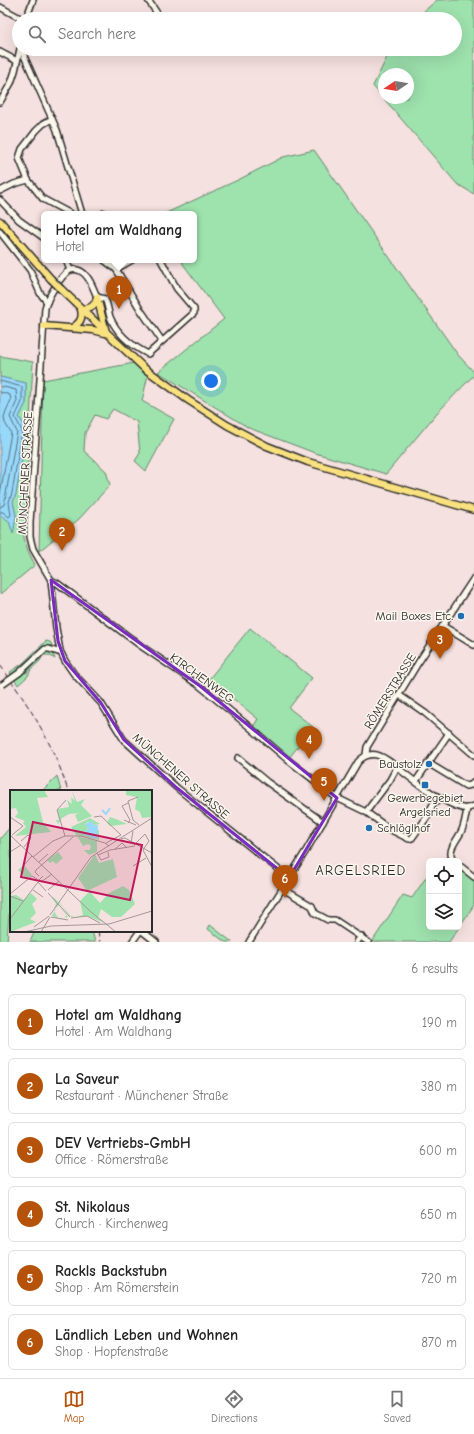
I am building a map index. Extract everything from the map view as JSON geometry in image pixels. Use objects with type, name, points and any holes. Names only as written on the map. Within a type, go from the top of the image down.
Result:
[{"type":"main road","points":[[0,221],[51,280],[144,368],[188,400],[227,425],[267,446],[308,462],[474,510]]},
{"type":"main road","points":[[81,309],[91,307],[95,304],[97,297]]},
{"type":"main road","points":[[97,297],[107,333]]},
{"type":"main road","points":[[72,328],[81,320],[81,309]]},
{"type":"main road","points":[[44,326],[93,330],[107,333]]},
{"type":"street","points":[[29,12],[33,0]]},
{"type":"street","points":[[148,0],[156,12]]},
{"type":"street","points":[[0,7],[12,14]]},
{"type":"street","points":[[0,52],[17,61]]},
{"type":"street","points":[[0,102],[2,93],[13,77],[19,56]]},
{"type":"street","points":[[24,56],[57,130],[81,211]]},
{"type":"street","points":[[52,119],[40,126],[22,149],[20,154],[20,163],[28,180],[42,199],[66,211]]},
{"type":"street","points":[[0,191],[14,184],[28,180]]},
{"type":"street","points":[[0,200],[19,220],[41,236]]},
{"type":"street","points":[[0,232],[30,270],[40,293],[47,302],[63,274],[70,270],[78,269],[87,276],[97,297],[105,299],[109,316],[121,334],[141,351],[148,354],[194,313],[194,309],[177,289],[163,263]]},
{"type":"street","points":[[67,263],[70,270]]},
{"type":"street","points":[[108,263],[116,269],[140,309],[162,341]]},
{"type":"street","points":[[116,269],[127,263]]},
{"type":"street","name":"MÜNCHENER STRASSE","points":[[47,302],[45,308],[30,537],[33,549],[51,580],[60,651],[74,674],[101,703],[124,740],[177,788],[289,878]]},
{"type":"street","name":"RÖMERSTRASSE","points":[[249,942],[283,889],[358,762],[366,755],[367,747],[399,695],[474,578]]},
{"type":"street","name":"KIRCHENWEG","points":[[51,580],[140,646],[200,686],[288,760],[337,798],[366,812],[391,830],[411,839],[427,817],[433,804]]},
{"type":"street","points":[[443,626],[474,646]]},
{"type":"street","points":[[1,685],[19,673],[45,649],[58,652],[60,651]]},
{"type":"street","points":[[399,695],[425,713],[474,755]]},
{"type":"street","points":[[416,782],[449,733]]},
{"type":"street","points":[[366,755],[383,757],[416,782],[460,807],[467,808],[474,806]]},
{"type":"street","points":[[238,758],[267,782],[323,822]]},
{"type":"street","points":[[428,763],[466,786],[471,785],[474,782]]},
{"type":"street","points":[[366,812],[390,780],[397,767]]},
{"type":"street","points":[[432,792],[433,804],[442,798]]},
{"type":"street","points":[[452,858],[450,854],[451,849],[462,831],[467,808]]},
{"type":"street","points":[[462,867],[473,875]]},
{"type":"street","points":[[283,889],[312,906],[315,914],[328,920],[335,920],[368,942]]},
{"type":"street","points":[[132,942],[140,932]]},
{"type":"street","points":[[142,932],[156,942]]},
{"type":"street","points":[[357,942],[361,936]]},
{"type":"highlighted area","points":[[51,580],[200,686],[337,798],[289,878],[177,788],[124,740],[101,703],[65,661],[58,641]]},
{"type":"green space","points":[[437,0],[474,0],[474,194],[457,184],[388,104],[414,104],[414,68],[382,68],[388,56],[462,56],[462,12],[423,12]]},
{"type":"green space","points":[[378,76],[378,92],[373,86]]},
{"type":"green space","points":[[314,150],[458,355],[474,372],[474,375],[436,414],[386,474],[315,453],[249,428],[158,372],[224,319],[183,263],[197,263],[197,211],[171,211],[240,179],[283,157]]},
{"type":"green space","points":[[0,356],[33,362],[24,538],[28,551],[35,565],[0,594],[0,515],[9,521],[13,533],[16,516],[13,502],[16,494],[27,430],[19,417],[26,403],[26,383],[0,377]]},
{"type":"green space","points":[[134,363],[148,375],[142,401],[174,419],[146,471],[135,461],[140,453],[137,422],[113,409],[106,419],[95,415],[85,433],[84,451],[106,471],[110,485],[79,519],[39,551],[43,380]]},
{"type":"green space","points":[[250,628],[312,678],[289,708],[313,727],[289,758],[253,727],[258,719],[209,679]]},
{"type":"green space","points":[[46,641],[50,642],[54,649],[41,649],[12,676],[10,672],[22,664]]},
{"type":"green space","points":[[42,652],[52,652],[55,659],[49,655],[43,655],[40,661],[31,669],[28,676],[18,685],[15,680],[24,672],[27,673]]},
{"type":"green space","points":[[57,776],[61,790],[43,790]]},
{"type":"green space","points":[[10,827],[10,909],[7,942],[0,942],[0,839]]},
{"type":"green space","points":[[462,869],[474,878],[474,905],[462,923]]},
{"type":"green space","points":[[426,877],[426,930],[457,930],[449,942],[372,942],[403,895],[412,898]]},
{"type":"green space","points":[[210,925],[232,942],[225,942],[208,929]]},
{"type":"green space","points":[[35,932],[92,932],[95,942],[30,942]]},
{"type":"water","points":[[0,377],[26,383],[26,403],[19,417],[27,430],[16,494],[13,502],[16,516],[13,534],[9,521],[0,515]]},
{"type":"railway","points":[[0,665],[30,710],[48,741],[68,790]]},
{"type":"railway","points":[[98,932],[100,942]]},
{"type":"place","name":"Hotel am Waldhang","points":[[119,309]]},
{"type":"place","name":"La Saveur","points":[[62,551]]},
{"type":"place","name":"Mail Boxes Etc.","points":[[461,616]]},
{"type":"place","name":"DEV Vertriebs-GmbH","points":[[440,659]]},
{"type":"place","name":"St. Nikolaus","points":[[309,759]]},
{"type":"place","name":"Baustolz","points":[[429,764]]},
{"type":"place","name":"Gewerbegebiet Argelsried","points":[[425,785]]},
{"type":"place","name":"Rackls Backstubn","points":[[324,801]]},
{"type":"place","name":"Schlöglhof","points":[[369,828]]},
{"type":"place","name":"Ländlich Leben und Wohnen","points":[[285,898]]},
{"type":"district","name":"ARGELSRIED","points":[[361,870]]}]
